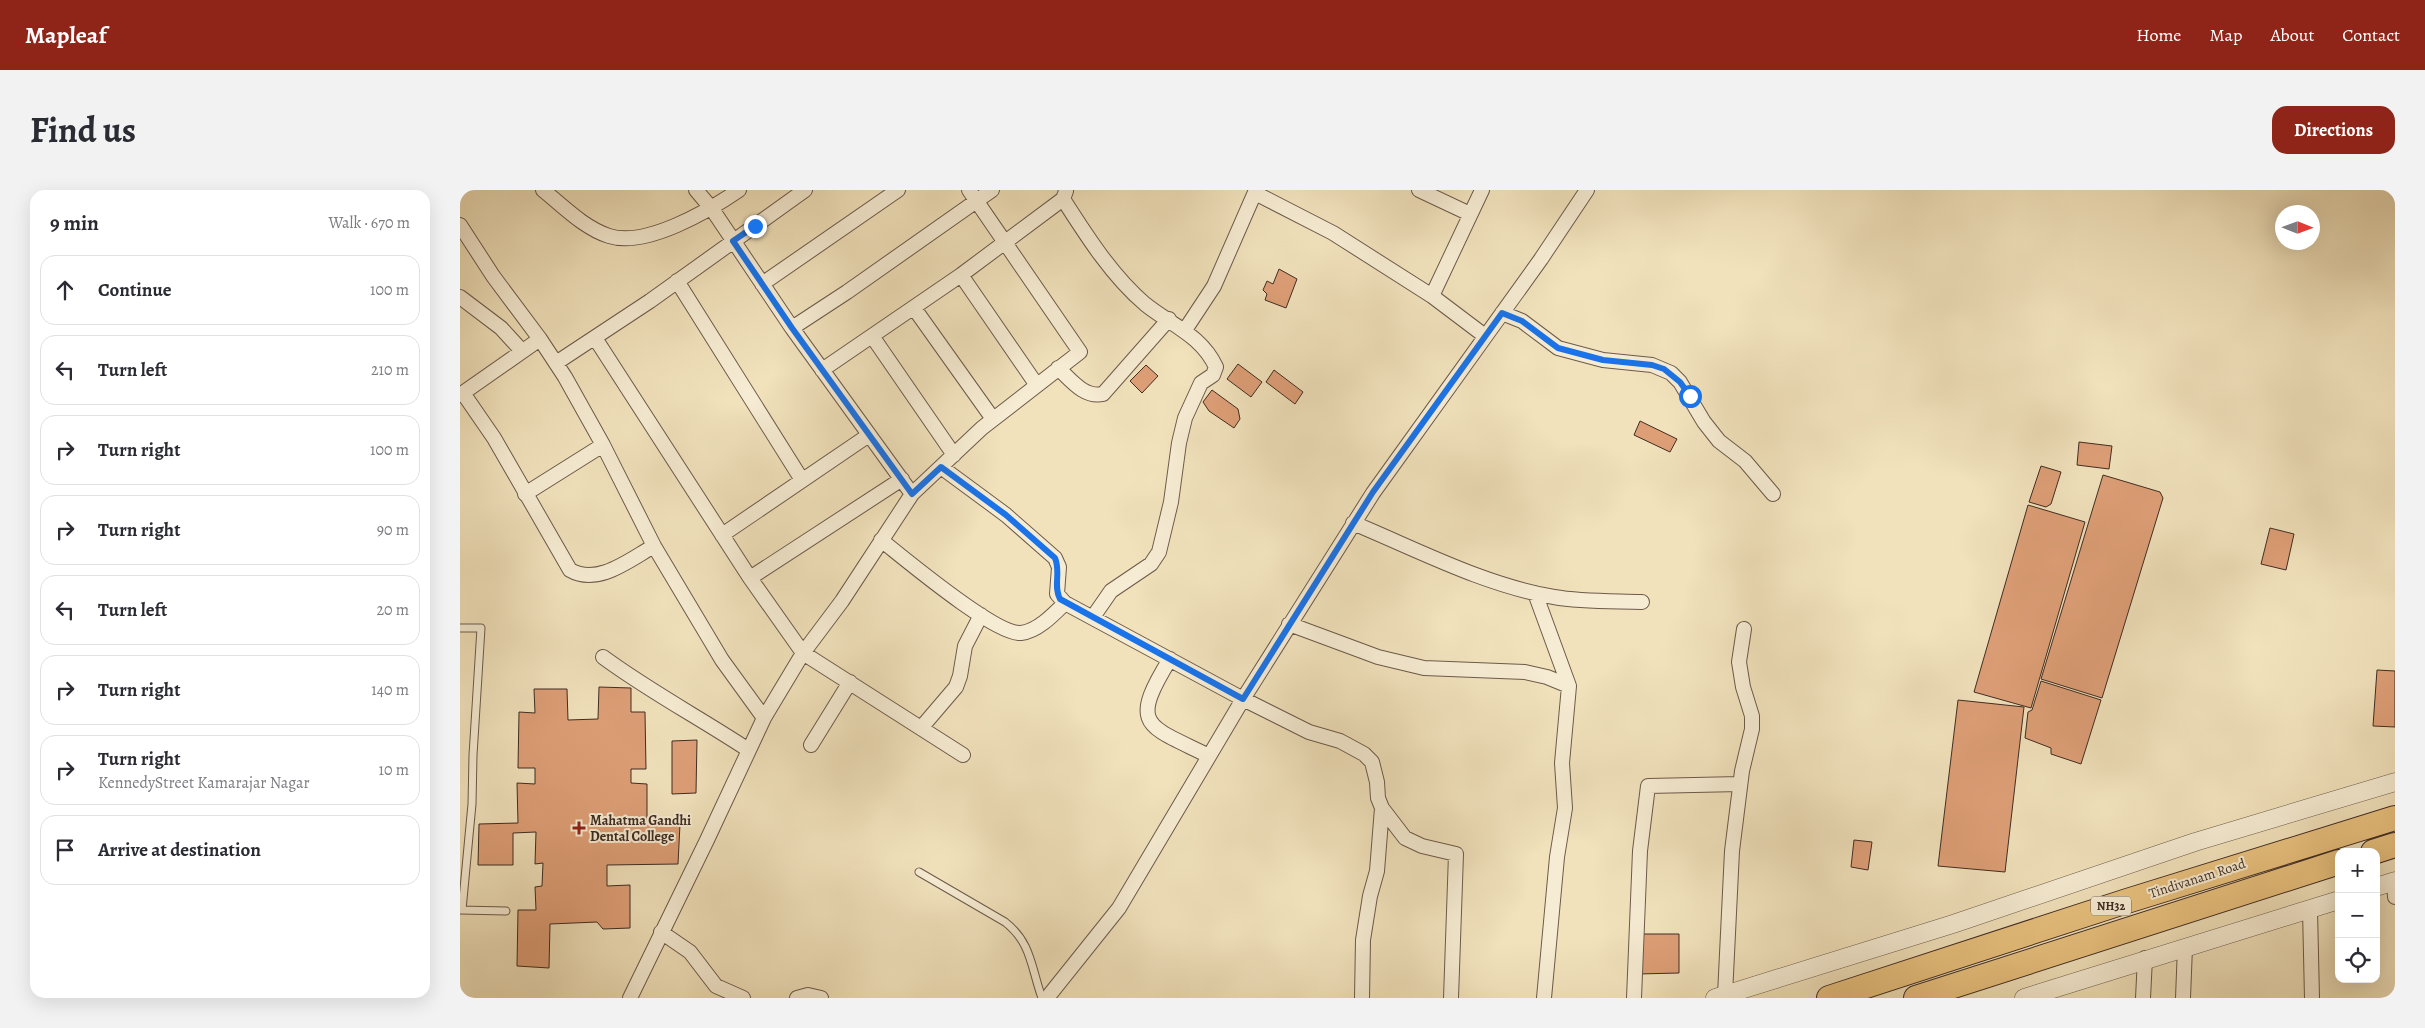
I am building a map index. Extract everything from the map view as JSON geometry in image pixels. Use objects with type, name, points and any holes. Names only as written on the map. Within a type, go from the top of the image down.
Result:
[{"type":"highway","name":"Tindivanam Road","points":[[1829,998],[2154,892],[2395,818]]},
{"type":"highway","points":[[2380,850],[2395,845]]},
{"type":"highway","name":"NH32","points":[[1916,998],[2335,863]]},
{"type":"street","points":[[543,190],[589,226],[610,237],[629,238],[654,233],[712,209],[740,190]]},
{"type":"street","points":[[696,190],[712,209],[792,328],[912,494]]},
{"type":"street","points":[[556,363],[595,338],[805,190]]},
{"type":"street","points":[[762,284],[898,190]]},
{"type":"street","points":[[792,328],[973,196],[992,190]]},
{"type":"street","points":[[1419,190],[1470,214]]},
{"type":"street","points":[[1432,296],[1482,190]]},
{"type":"street","points":[[1047,998],[1119,908],[1243,699],[1353,523],[1587,190]]},
{"type":"street","points":[[1185,330],[1207,300],[1255,191],[1333,233],[1432,296],[1485,336]]},
{"type":"street","points":[[822,370],[961,275],[1065,194],[1082,229],[1123,282],[1146,304],[1185,330],[1203,346],[1216,367],[1213,375],[1201,383],[1185,418],[1179,443],[1171,502],[1159,552],[1151,564],[1111,591],[1093,617]]},
{"type":"street","points":[[630,998],[707,840],[747,749],[764,718],[803,653],[842,601],[912,494],[993,419],[1080,352],[973,196]]},
{"type":"street","points":[[460,225],[493,276],[556,363],[603,445],[654,546],[722,660],[764,718]]},
{"type":"street","points":[[961,275],[1036,384]]},
{"type":"street","points":[[677,281],[802,480]]},
{"type":"street","points":[[460,297],[501,328],[522,351]]},
{"type":"street","points":[[914,308],[993,419]]},
{"type":"street","points":[[1502,313],[1522,321],[1558,348],[1603,360],[1652,365],[1671,373],[1680,382],[1704,422],[1719,441],[1745,461],[1773,494]]},
{"type":"street","points":[[1058,368],[1085,392],[1094,396],[1103,394],[1169,319]]},
{"type":"street","points":[[872,336],[954,455]]},
{"type":"street","points":[[595,338],[750,578],[803,653],[963,755]]},
{"type":"street","points":[[540,339],[462,394],[494,438],[564,564],[576,574],[590,576],[603,574],[654,546]]},
{"type":"street","points":[[722,535],[869,435]]},
{"type":"street","points":[[525,494],[603,445]]},
{"type":"street","points":[[941,467],[1006,515],[1055,558],[1059,567],[1057,594],[1065,603],[1243,699],[1310,732],[1340,741],[1364,754],[1372,762],[1377,782],[1378,798],[1382,808],[1405,838],[1422,846],[1456,854],[1451,998]]},
{"type":"street","points":[[750,578],[902,479]]},
{"type":"street","points":[[1353,523],[1466,571],[1508,586],[1554,597],[1642,602]]},
{"type":"street","points":[[881,540],[1003,629],[1021,633],[1039,626],[1065,603]]},
{"type":"street","points":[[1535,593],[1569,686],[1562,762],[1565,808],[1556,857],[1544,998]]},
{"type":"street","points":[[921,728],[956,687],[966,646],[981,614]]},
{"type":"street","points":[[1290,624],[1378,657],[1424,668],[1525,672],[1547,677],[1569,686]]},
{"type":"street","points":[[1744,629],[1739,662],[1743,687],[1752,716],[1752,729],[1740,784],[1732,851],[1720,996],[1953,924],[2195,842],[2395,782]]},
{"type":"street","points":[[603,657],[628,675],[670,699],[747,749]]},
{"type":"street","points":[[1170,659],[1152,687],[1147,703],[1150,723],[1158,730],[1209,756]]},
{"type":"street","points":[[811,745],[850,682]]},
{"type":"street","points":[[1634,998],[1640,851],[1648,786],[1740,784]]},
{"type":"street","points":[[1362,998],[1363,940],[1370,896],[1377,871],[1382,808]]},
{"type":"street","points":[[2380,887],[2395,886]]},
{"type":"street","points":[[2024,998],[2145,958],[2335,901]]},
{"type":"street","points":[[2310,910],[2312,998]]},
{"type":"street","points":[[661,932],[690,952],[716,986],[743,998]]},
{"type":"street","points":[[2183,998],[2185,947]]},
{"type":"street","points":[[2143,998],[2145,958]]},
{"type":"street","points":[[797,998],[808,995],[821,998]]},
{"type":"lane","points":[[460,628],[481,628],[472,755],[472,804],[461,910],[506,911]]},
{"type":"lane","points":[[919,872],[1018,932],[1027,948],[1042,998]]},
{"type":"building","points":[[1279,269],[1297,279],[1286,308],[1265,300],[1267,294],[1263,290],[1267,281],[1273,284]]},
{"type":"building","points":[[1238,364],[1262,382],[1251,397],[1227,379]]},
{"type":"building","points":[[1146,365],[1158,376],[1142,393],[1130,381]]},
{"type":"building","points":[[1274,370],[1303,392],[1295,404],[1266,382]]},
{"type":"building","points":[[1212,390],[1238,409],[1240,419],[1234,428],[1209,411],[1203,402]]},
{"type":"building","points":[[1640,421],[1677,439],[1670,452],[1634,435]]},
{"type":"building","points":[[2079,442],[2112,446],[2109,469],[2077,465]]},
{"type":"building","points":[[2041,466],[2061,472],[2051,504],[2046,507],[2029,502]]},
{"type":"building","points":[[2103,475],[2160,492],[2163,498],[2102,698],[2041,679]]},
{"type":"building","points":[[2028,505],[2085,522],[2031,708],[1974,692]]},
{"type":"building","points":[[2270,528],[2294,534],[2286,570],[2261,564]]},
{"type":"building","points":[[2377,670],[2395,671],[2395,727],[2373,726]]},
{"type":"building","points":[[2041,681],[2101,700],[2081,764],[2051,754],[2051,748],[2025,738],[2028,712],[2032,710]]},
{"type":"building","name":"Mahatma Gandhi Dental College","points":[[599,687],[631,688],[631,712],[645,712],[646,769],[631,769],[631,783],[647,784],[647,823],[680,824],[678,864],[607,865],[607,886],[630,885],[630,928],[603,929],[597,922],[550,924],[549,968],[517,966],[518,910],[536,910],[535,887],[542,886],[543,863],[535,864],[536,832],[513,833],[513,865],[478,865],[479,824],[518,823],[517,783],[535,784],[535,768],[518,768],[519,712],[535,713],[534,689],[567,689],[568,720],[598,719]]},
{"type":"building","points":[[1958,700],[2024,707],[2005,872],[1938,866]]},
{"type":"building","name":"Mahatma Gandhi Dental College","points":[[697,740],[696,793],[672,794],[672,741]]},
{"type":"building","points":[[1854,840],[1872,842],[1868,870],[1851,867]]},
{"type":"building","points":[[1640,934],[1679,934],[1679,973],[1638,974]]},
{"type":"place","name":"Mahatma Gandhi Dental College","points":[[579,828]]},
{"type":"route","points":[[755,226],[733,241],[792,328],[912,494],[941,467],[1006,515],[1055,558],[1059,567],[1057,594],[1065,603],[1243,699],[1373,492],[1502,313],[1522,321],[1558,348],[1603,360],[1652,365],[1664,369],[1680,382],[1690,396]]}]
